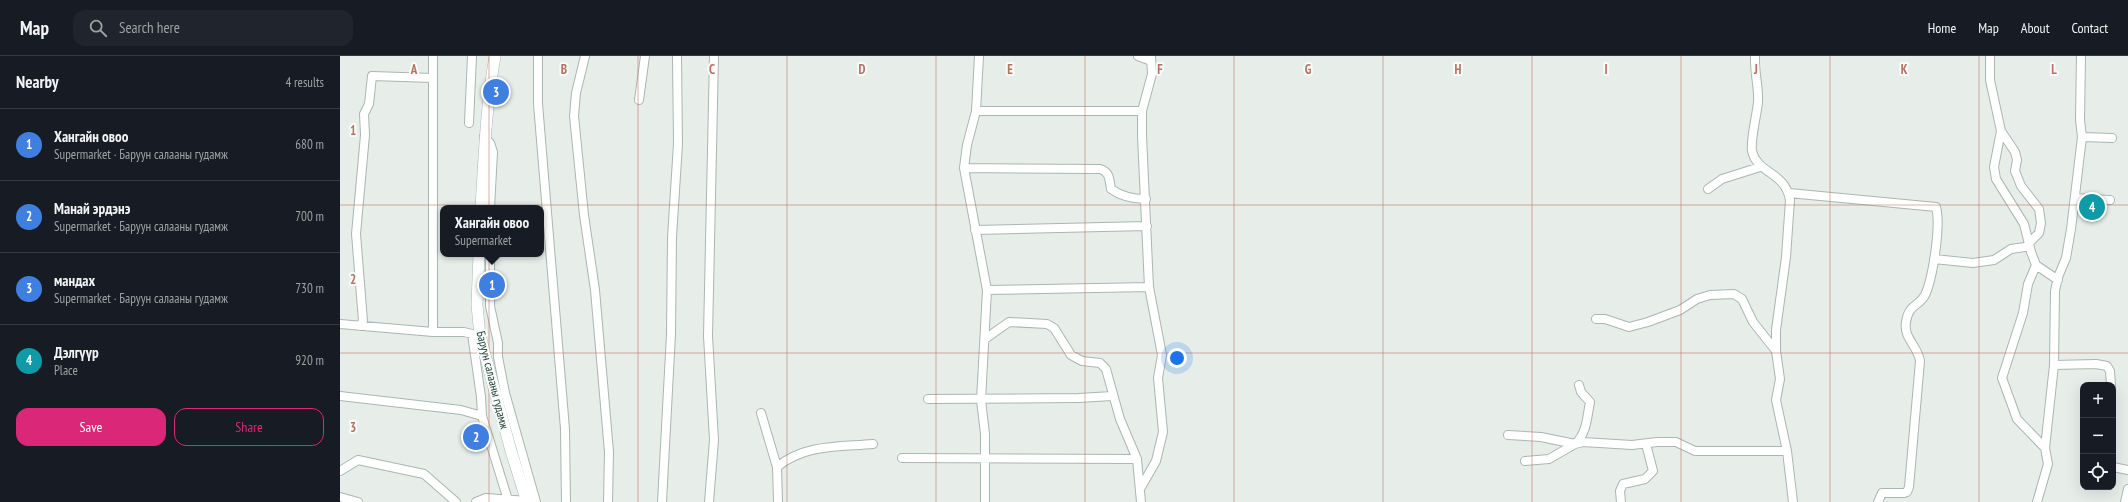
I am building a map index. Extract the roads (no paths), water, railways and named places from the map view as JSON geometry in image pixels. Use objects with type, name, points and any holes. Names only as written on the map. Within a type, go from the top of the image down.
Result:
[{"type":"main road","points":[[481,205],[484,138],[488,96],[495,56]]},
{"type":"main road","name":"Баруун салааны гудамж","points":[[479,257],[476,335],[516,450],[530,502]]},
{"type":"street","points":[[432,56],[434,78],[433,332]]},
{"type":"street","points":[[469,122],[472,56]]},
{"type":"street","points":[[538,56],[538,104],[565,429],[566,502]]},
{"type":"street","points":[[584,56],[576,93],[574,116],[584,215],[595,290],[609,452],[608,502]]},
{"type":"street","points":[[639,100],[645,56]]},
{"type":"street","points":[[662,502],[671,334],[672,237],[678,144],[676,56]]},
{"type":"street","points":[[710,502],[714,440],[708,336],[714,56]]},
{"type":"street","points":[[979,56],[976,111],[967,145],[964,168],[987,290],[981,400],[985,434],[985,502]]},
{"type":"street","points":[[1138,56],[1151,58],[1152,74],[1142,111],[1149,287],[1162,355],[1158,378],[1163,432],[1156,461],[1140,489]]},
{"type":"street","points":[[1755,56],[1754,73],[1758,100],[1752,151],[1760,167],[1779,178],[1789,193],[1790,207],[1776,330],[1776,351],[1780,379],[1776,400],[1787,451],[1793,502]]},
{"type":"street","points":[[1934,259],[1973,263],[1994,260],[2011,250],[2025,247],[2039,233],[2041,223],[2038,208],[2021,186],[2015,171],[2017,160],[2015,152],[2001,131],[1990,80],[1990,56]]},
{"type":"street","points":[[2037,502],[2048,464],[2045,448],[2054,365],[2055,291],[2066,258],[2082,137],[2080,120],[2081,56]]},
{"type":"street","points":[[360,326],[363,320],[356,234],[365,135],[364,114],[369,104],[372,76],[434,78]]},
{"type":"street","points":[[976,111],[1142,111]]},
{"type":"street","points":[[2001,131],[1994,167],[1996,179],[2020,214],[2036,265],[2058,280]]},
{"type":"street","points":[[2082,137],[2112,138]]},
{"type":"street","points":[[484,138],[490,143],[493,152],[490,205]]},
{"type":"street","points":[[1708,189],[1722,180],[1760,167]]},
{"type":"street","points":[[964,168],[1106,170],[1109,175],[1111,189],[1133,199],[1146,199]]},
{"type":"street","points":[[1789,193],[1936,207],[1938,219],[1934,259],[1925,295],[1913,306],[1906,323],[1906,334],[1918,352],[1920,361],[1909,487],[1907,492],[1904,494],[1882,493],[1878,502]]},
{"type":"street","points":[[2075,198],[2110,200]]},
{"type":"street","points":[[976,230],[1147,226]]},
{"type":"street","points":[[490,257],[490,306],[498,343],[500,370],[516,450]]},
{"type":"street","points":[[2036,265],[2028,284],[2023,313],[2002,378],[2017,419],[2045,448]]},
{"type":"street","points":[[987,290],[1149,287]]},
{"type":"street","points":[[1596,319],[1605,319],[1629,327],[1680,310],[1697,299],[1710,295],[1734,294],[1742,299],[1753,322],[1776,351]]},
{"type":"street","points":[[477,305],[490,306]]},
{"type":"street","points":[[985,339],[1009,322],[1047,324],[1054,328],[1071,355],[1082,361],[1100,363],[1106,369],[1112,396],[1120,419],[1138,459],[1141,502]]},
{"type":"street","points":[[340,324],[476,335],[482,416],[508,500]]},
{"type":"street","points":[[2054,365],[2096,364],[2107,366],[2110,372],[2111,382]]},
{"type":"street","points":[[1525,461],[1549,459],[1575,444],[1582,438],[1590,402],[1581,392],[1579,385]]},
{"type":"street","points":[[340,396],[461,410],[482,416]]},
{"type":"street","points":[[928,399],[981,400],[1112,396]]},
{"type":"street","points":[[761,413],[777,467],[778,502]]},
{"type":"street","points":[[1508,435],[1541,437],[1575,444],[1646,444],[1657,442],[1676,442],[1695,451],[1787,451]]},
{"type":"street","points":[[777,467],[797,454],[812,449],[873,444]]},
{"type":"street","points":[[1621,502],[1620,491],[1623,484],[1646,479],[1653,471],[1646,444]]},
{"type":"street","points":[[902,458],[1138,459]]},
{"type":"street","points":[[340,471],[358,460],[424,474],[456,502]]},
{"type":"street","points":[[2116,468],[2128,470]]},
{"type":"street","points":[[2125,502],[2128,489]]},
{"type":"street","points":[[340,497],[358,502]]},
{"type":"street","points":[[476,502],[486,498],[530,502]]},
{"type":"place","name":"мандах","points":[[496,92]]},
{"type":"place","name":"Дэлгүүр","points":[[2092,207]]},
{"type":"place","name":"Хангайн овоо","points":[[492,285]]},
{"type":"place","name":"Манай эрдэнэ","points":[[476,437]]}]
